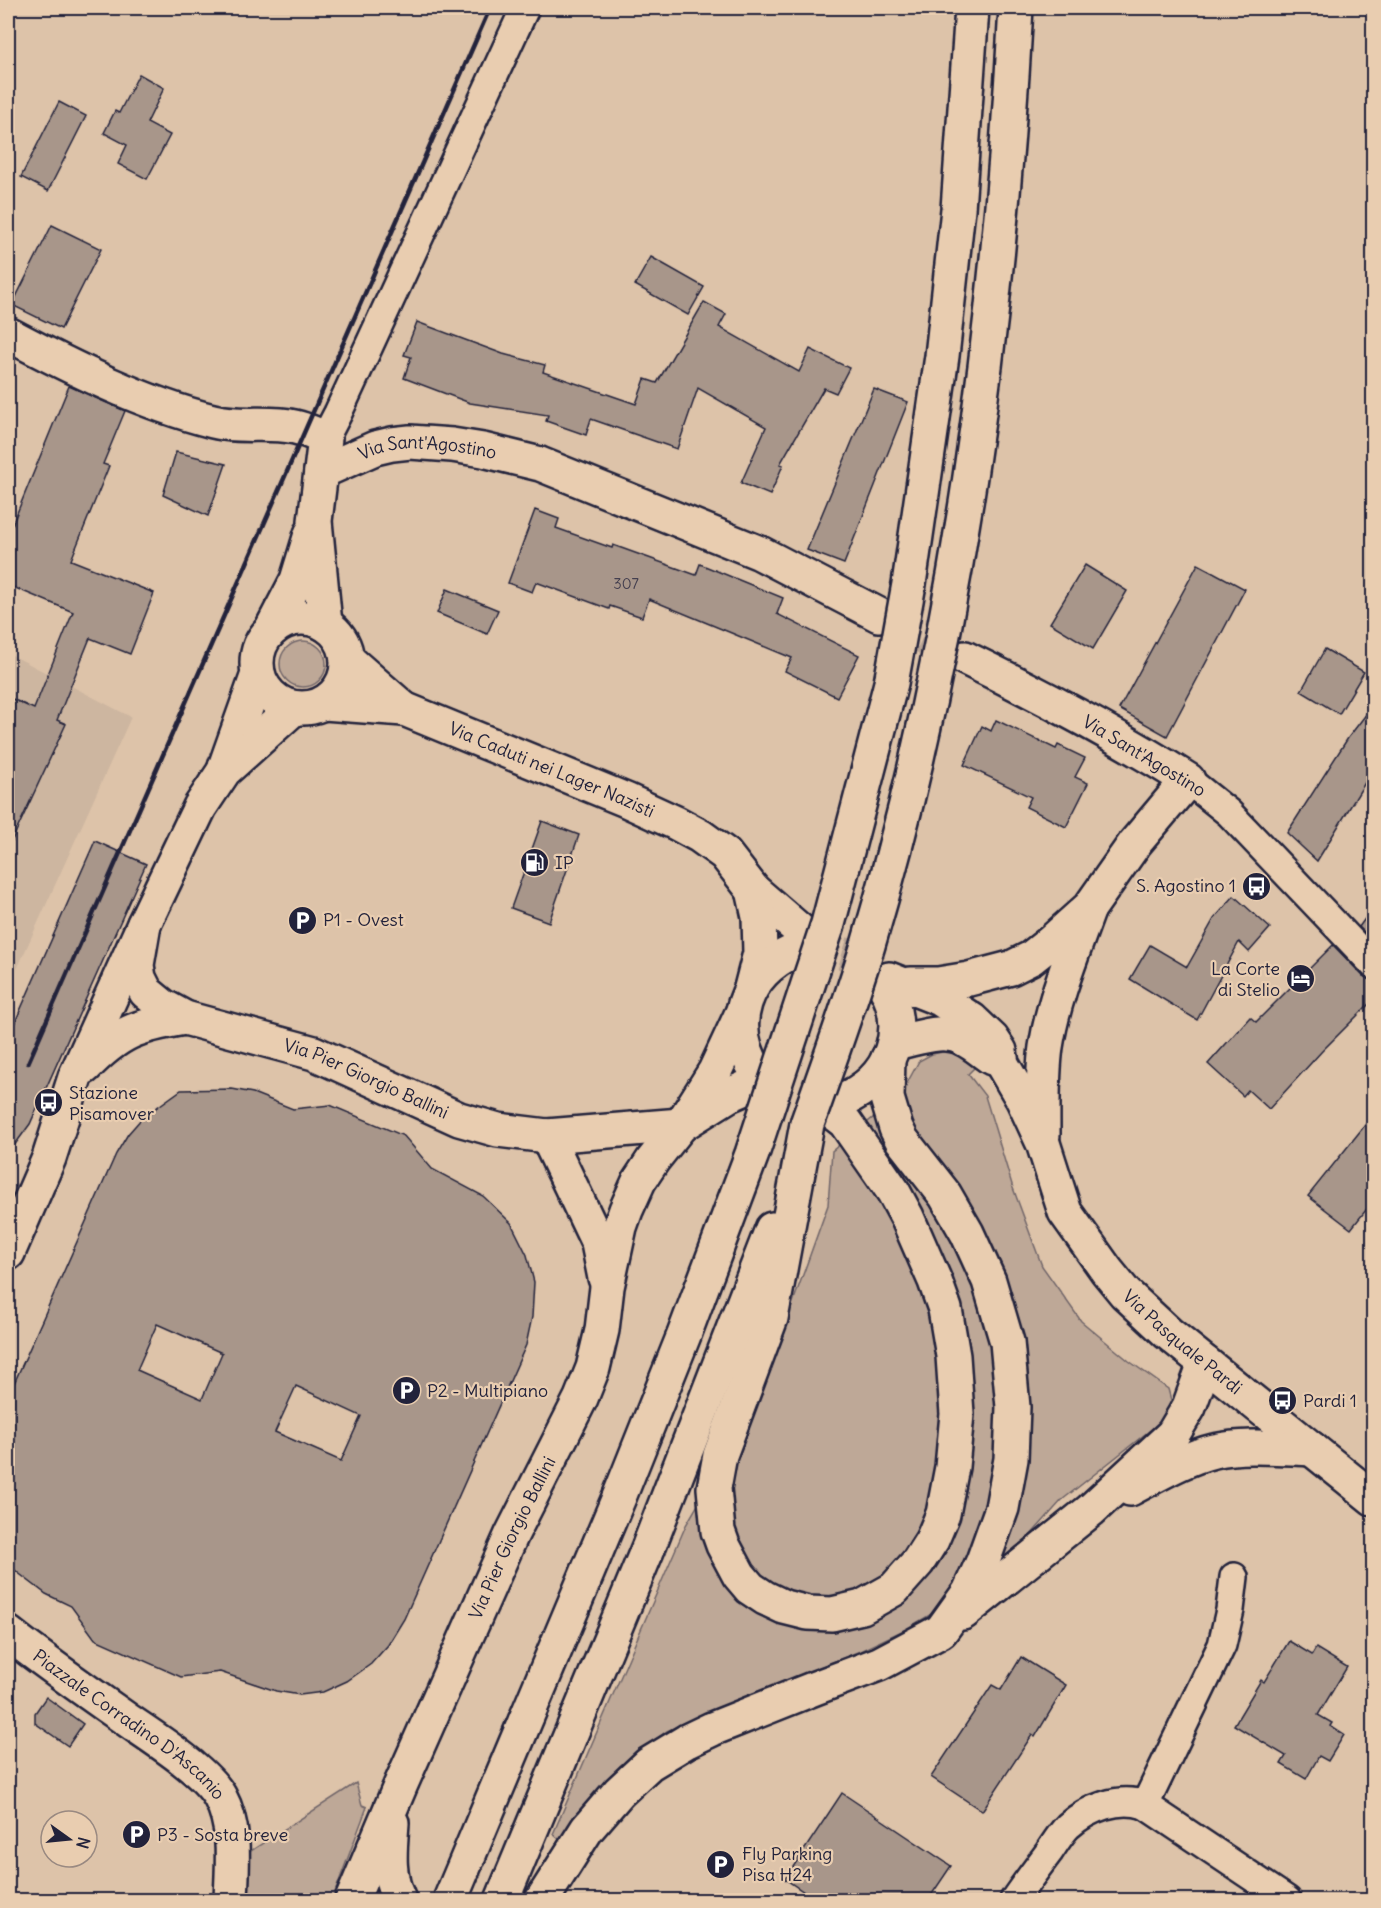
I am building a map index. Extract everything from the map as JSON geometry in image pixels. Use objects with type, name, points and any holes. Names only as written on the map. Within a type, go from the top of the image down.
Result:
[{"type":"main road","points":[[450,1900],[620,1495],[684,1335],[752,1154],[828,924],[891,683],[909,584],[944,334],[958,209],[972,8]]},
{"type":"main road","points":[[828,1113],[845,1122],[892,1191],[926,1259],[945,1310],[953,1356],[957,1414],[952,1467],[943,1514],[932,1540],[918,1562],[894,1589],[862,1607],[832,1614],[808,1613],[784,1607],[750,1588],[739,1575],[723,1545],[718,1531],[714,1488],[720,1455],[771,1318],[828,1113],[839,1036],[865,954],[903,816],[924,727],[964,522],[987,352],[1001,221],[1016,8]]},
{"type":"main road","points":[[8,334],[53,358],[156,403],[213,422],[294,427],[325,438],[315,521],[297,580],[259,651],[258,674],[224,771],[201,807],[144,924]]},
{"type":"main road","name":"Via Sant'Agostino","points":[[321,472],[375,448],[410,442],[483,450],[540,464],[760,554],[879,615]]},
{"type":"main road","points":[[315,521],[325,624]]},
{"type":"main road","points":[[224,771],[309,706],[334,696],[347,674],[348,660],[343,642],[325,624],[312,619],[297,618],[283,622],[271,630]]},
{"type":"main road","name":"Via Sant'Agostino","points":[[965,658],[1137,748],[1188,780]]},
{"type":"main road","points":[[348,660],[404,709]]},
{"type":"main road","name":"Via Caduti nei Lager Nazisti","points":[[258,674],[265,690],[286,706],[404,709],[626,800],[690,830],[725,854],[796,940],[765,970],[746,1001]]},
{"type":"main road","name":"Via Pasquale Pardi","points":[[892,982],[938,984],[969,979],[1011,968],[1031,958],[1089,907],[1135,843],[1188,780]]},
{"type":"main road","name":"Via Caduti nei Lager Nazisti","points":[[746,1001],[760,953],[759,917],[753,890]]},
{"type":"main road","name":"Via Pasquale Pardi","points":[[1044,1143],[1043,1084],[1046,1048],[1059,995],[1089,907]]},
{"type":"main road","name":"Via Pier Giorgio Ballini","points":[[144,924],[138,965],[142,985],[155,1000],[185,1018],[314,1053],[459,1119],[498,1130],[547,1136],[681,1125],[760,1076],[745,1052],[742,1037],[746,1001]]},
{"type":"main road","name":"Via Pier Giorgio Ballini","points":[[8,1253],[49,1158],[75,1077],[144,924]]},
{"type":"main road","points":[[892,982],[889,993],[896,1017],[887,1098],[896,1128],[957,1214],[989,1281],[1007,1342],[1013,1407],[1011,1459],[1002,1508],[969,1592],[941,1631]]},
{"type":"main road","name":"Via Pasquale Pardi","points":[[892,982],[940,999],[972,1020],[992,1039],[1000,1051],[1002,1064],[1044,1143],[1065,1212],[1125,1293],[1168,1333],[1374,1499]]},
{"type":"main road","name":"Via Pier Giorgio Ballini","points":[[352,1900],[398,1790],[512,1534],[581,1398],[593,1368],[620,1227],[639,1181],[665,1143],[681,1125],[715,1071],[746,1001]]},
{"type":"main road","name":"Via Pier Giorgio Ballini","points":[[75,1077],[116,1039],[130,1031],[148,1024],[185,1018]]},
{"type":"main road","name":"Via Pasquale Pardi","points":[[891,1050],[941,1033],[949,1034],[963,1038],[1002,1064]]},
{"type":"main road","points":[[502,1900],[649,1546],[757,1270],[828,1113],[870,1083],[884,1068],[891,1050]]},
{"type":"main road","name":"Via Pier Giorgio Ballini","points":[[547,1136],[598,1243],[607,1287]]},
{"type":"main road","points":[[542,1900],[587,1829],[619,1792],[649,1764],[687,1741],[879,1664],[941,1631],[1091,1510],[1173,1434],[1189,1407],[1205,1363]]},
{"type":"main road","points":[[1091,1510],[1193,1457],[1210,1452],[1240,1448],[1312,1449]]},
{"type":"main road","name":"Piazzale Corradino D'Ascanio","points":[[8,1633],[60,1673],[166,1747],[213,1787],[226,1811],[231,1833],[233,1852],[231,1900]]},
{"type":"main road","points":[[398,1790],[389,1855],[392,1884],[399,1900]]},
{"type":"street","points":[[325,438],[525,8]]},
{"type":"street","name":"Via Sant'Agostino","points":[[1188,780],[1229,813],[1374,965]]},
{"type":"street","points":[[1145,1805],[1222,1645],[1234,1577]]},
{"type":"street","points":[[1014,1900],[1066,1827],[1110,1803],[1125,1801],[1145,1805],[1287,1900]]},
{"type":"shaded area","points":[[303,641],[319,648],[326,664],[319,680],[303,687],[287,680],[280,664],[287,648]]},
{"type":"shaded area","points":[[8,653],[131,717],[8,989]]},
{"type":"shaded area","points":[[948,1051],[963,1052],[977,1065],[968,1074],[985,1096],[1013,1188],[1042,1266],[1081,1321],[1129,1361],[1168,1389],[1171,1400],[1164,1419],[1062,1500],[1011,1557],[969,1592],[906,1629],[860,1651],[667,1731],[620,1766],[559,1839],[553,1834],[686,1525],[757,1403],[828,1205],[832,1151],[900,1096],[919,1061],[932,1054]]},
{"type":"shaded area","points":[[356,1783],[362,1805],[367,1807],[332,1900],[238,1900],[240,1858]]},
{"type":"building","points":[[139,74],[164,88],[147,123],[170,135],[147,179],[118,164],[127,145],[104,133],[115,111],[119,113]]},
{"type":"building","points":[[59,102],[86,116],[48,191],[21,177]]},
{"type":"building","points":[[52,225],[101,249],[61,329],[12,305]]},
{"type":"building","points":[[651,257],[704,287],[688,315],[635,285]]},
{"type":"building","points":[[704,302],[726,314],[719,327],[799,372],[810,349],[849,368],[836,393],[824,388],[780,464],[783,465],[770,495],[741,483],[766,427],[698,388],[677,449],[591,419],[586,435],[546,421],[548,415],[470,403],[404,378],[411,357],[404,355],[417,322],[503,354],[545,365],[543,372],[636,404],[645,379],[657,383]]},
{"type":"building","points":[[69,386],[125,411],[103,464],[109,466],[71,560],[154,593],[130,654],[90,638],[57,720],[66,724],[8,849],[8,697],[34,709],[73,612],[8,585],[8,535]]},
{"type":"building","points":[[874,389],[908,402],[844,564],[807,550]]},
{"type":"building","points":[[176,452],[226,464],[208,516],[163,495]]},
{"type":"building","points":[[535,510],[559,519],[556,528],[612,548],[613,545],[696,575],[700,564],[783,598],[777,614],[859,655],[837,697],[785,671],[792,658],[649,599],[642,617],[610,606],[609,609],[536,582],[532,592],[508,583]]},
{"type":"building","points":[[1198,564],[1245,589],[1167,736],[1119,709]]},
{"type":"building","points":[[1085,565],[1127,591],[1093,649],[1050,623]]},
{"type":"building","points":[[447,589],[498,610],[487,634],[437,613]]},
{"type":"building","points":[[1325,649],[1364,672],[1339,714],[1301,691]]},
{"type":"building","points":[[1374,704],[1374,768],[1317,861],[1287,833],[1348,738]]},
{"type":"building","points":[[996,720],[1056,749],[1058,745],[1085,758],[1075,777],[1088,783],[1066,827],[1026,807],[1031,797],[964,765],[982,726],[991,731]]},
{"type":"building","points":[[542,821],[579,835],[549,922],[511,908]]},
{"type":"building","points":[[95,841],[146,864],[30,1124],[8,1154],[8,1038]]},
{"type":"building","points":[[1234,896],[1270,928],[1249,952],[1239,942],[1197,1020],[1130,979],[1150,945],[1187,967],[1214,919]]},
{"type":"building","points":[[1374,906],[1374,942],[1359,927]]},
{"type":"building","points":[[1333,945],[1363,976],[1374,980],[1374,999],[1269,1109],[1248,1090],[1243,1096],[1208,1064],[1250,1017],[1256,1022]]},
{"type":"building","name":"P2 - Multipiano","points":[[232,1089],[253,1093],[293,1109],[330,1105],[404,1136],[432,1169],[483,1196],[511,1223],[527,1255],[534,1282],[532,1317],[526,1345],[404,1619],[388,1645],[371,1664],[347,1681],[323,1692],[300,1695],[276,1691],[220,1672],[181,1677],[95,1639],[71,1606],[46,1594],[8,1563],[8,1397],[116,1154],[128,1134],[142,1118],[181,1090]],"holes":[[[157,1324],[222,1353],[202,1399],[137,1370]],[[296,1386],[361,1416],[341,1461],[275,1432]]]},
{"type":"building","points":[[1374,1114],[1374,1200],[1351,1229],[1308,1196]]},
{"type":"building","points":[[1289,1641],[1312,1655],[1316,1648],[1347,1667],[1318,1715],[1332,1723],[1330,1726],[1344,1735],[1328,1761],[1319,1756],[1306,1779],[1281,1764],[1286,1756],[1234,1725],[1261,1680],[1264,1682]]},
{"type":"building","points":[[1021,1657],[1066,1685],[1035,1737],[1032,1735],[982,1811],[931,1777],[992,1685],[1001,1690]]},
{"type":"building","points":[[46,1697],[83,1724],[68,1746],[35,1723],[35,1713]]},
{"type":"building","points":[[842,1793],[951,1866],[928,1900],[816,1900],[785,1879]]},
{"type":"tunnel","points":[[879,615],[965,658]]},
{"type":"tunnel","points":[[794,951],[819,949],[842,953],[863,963],[881,981]]},
{"type":"tunnel","points":[[757,1072],[785,1096],[804,1102],[841,1100]]},
{"type":"railway","points":[[28,1063],[490,8]]},
{"type":"place","name":"IP","points":[[534,863]]},
{"type":"place","name":"S. Agostino 1","points":[[1257,886]]},
{"type":"place","name":"P1 - Ovest","points":[[302,920]]},
{"type":"place","name":"La Corte di Stelio","points":[[1301,979]]},
{"type":"place","name":"Stazione Pisamover","points":[[48,1103]]},
{"type":"place","name":"P2 - Multipiano","points":[[406,1391]]},
{"type":"place","name":"Pardi 1","points":[[1282,1401]]},
{"type":"place","name":"P3 - Sosta breve","points":[[136,1835]]},
{"type":"place","name":"Fly Parking Pisa H24","points":[[721,1864]]}]
